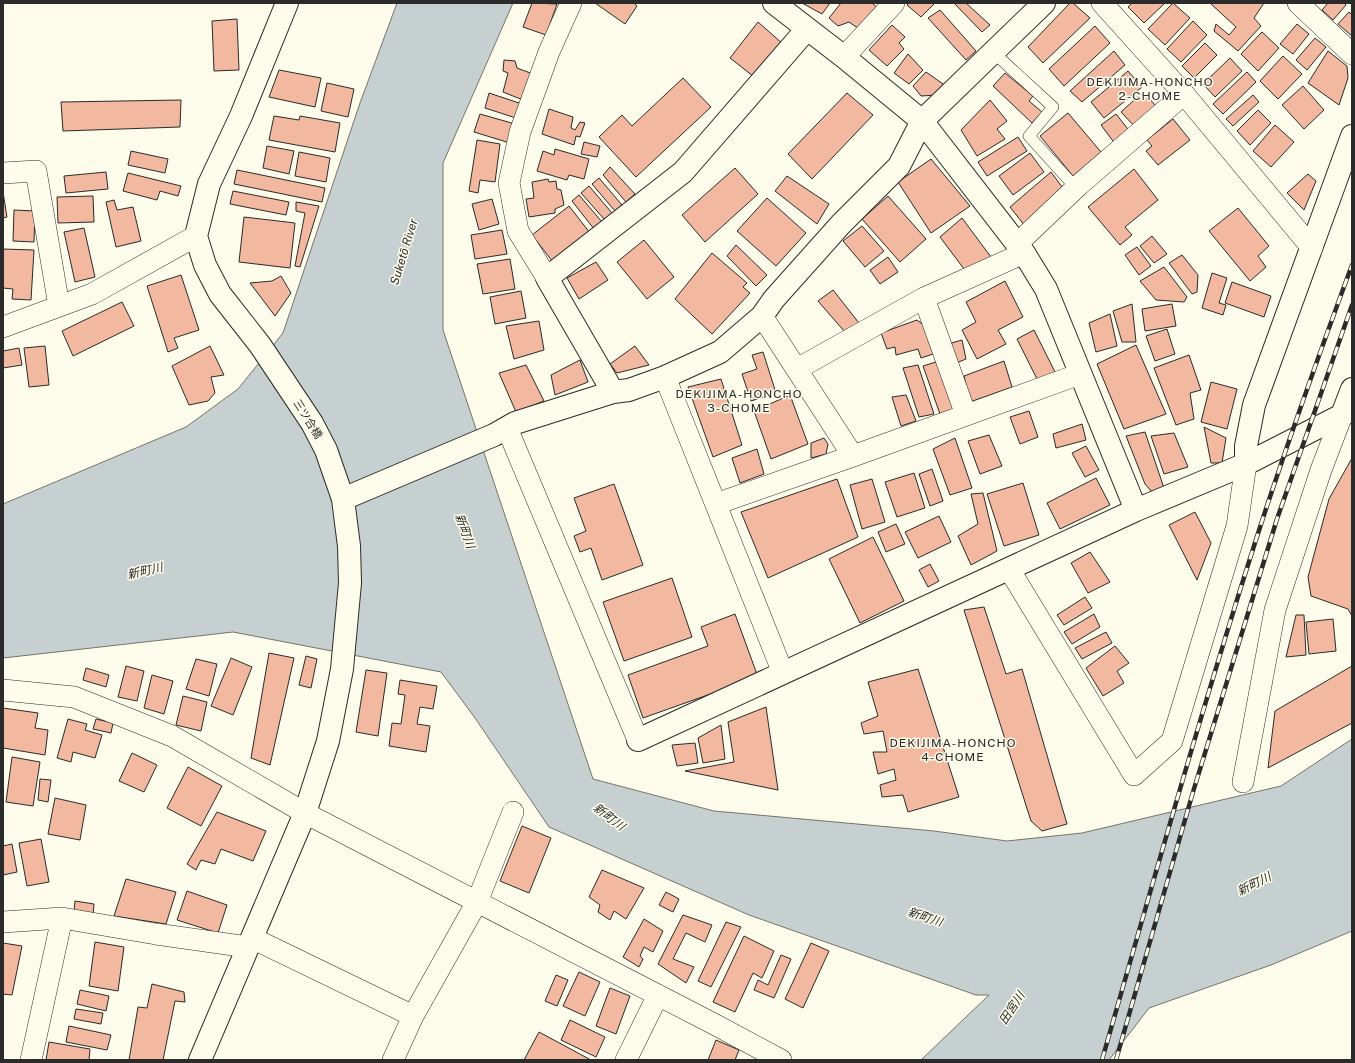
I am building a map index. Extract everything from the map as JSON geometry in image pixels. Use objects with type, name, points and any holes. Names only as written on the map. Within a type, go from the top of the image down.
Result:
[{"type":"street","points":[[3,327],[92,294],[196,236],[209,184],[241,116],[287,3]]},
{"type":"street","points":[[571,3],[549,52],[520,132],[509,183],[518,231],[613,392]]},
{"type":"street","points":[[774,3],[844,57],[922,121],[1020,249],[1046,289],[1136,510]]},
{"type":"street","points":[[844,57],[894,3]]},
{"type":"street","points":[[342,499],[501,431],[514,423],[613,392],[629,390],[665,377],[720,352],[762,316],[774,299],[831,235],[899,166],[922,121],[1044,3]]},
{"type":"street","points":[[1102,3],[1184,94],[1312,248]]},
{"type":"street","points":[[1298,3],[1352,54]]},
{"type":"street","points":[[547,278],[683,172],[807,29]]},
{"type":"street","points":[[797,369],[924,298],[1020,249],[1076,188],[1184,94]]},
{"type":"street","points":[[1009,569],[1134,775],[1172,741],[1237,526],[1246,464],[1246,446],[1254,405],[1352,136]]},
{"type":"street","points":[[3,173],[36,171],[59,306]]},
{"type":"street","name":"三ツ合橋","points":[[196,236],[206,265],[220,294],[260,345],[312,423],[326,450],[335,472],[342,499],[349,546],[350,583],[342,669],[328,741],[305,814],[200,1060]]},
{"type":"street","points":[[924,298],[966,415]]},
{"type":"street","points":[[762,316],[853,456]]},
{"type":"street","points":[[716,504],[1080,374]]},
{"type":"street","points":[[665,377],[783,673]]},
{"type":"street","points":[[1243,782],[1275,610],[1321,470],[1347,413],[1352,389]]},
{"type":"street","points":[[501,431],[638,740],[1136,510],[1246,464],[1347,413]]},
{"type":"street","points":[[3,690],[74,696],[172,736],[305,814],[658,995],[781,1060]]},
{"type":"street","points":[[392,1060],[413,1016],[477,902],[513,812]]},
{"type":"street","points":[[3,922],[62,918],[156,934],[250,942],[413,1016]]},
{"type":"street","points":[[30,1060],[62,918]]},
{"type":"street","points":[[626,1060],[658,995]]},
{"type":"lane","points":[[993,52],[1053,107],[1029,136],[1076,188]]},
{"type":"water","points":[[397,3],[513,3],[443,163],[443,330],[593,779],[714,811],[934,831],[1007,841],[1082,833],[1281,786],[1352,739],[1352,931],[1271,965],[1149,1008],[1109,1060],[921,1060],[989,995],[976,995],[749,915],[549,827],[475,718],[441,672],[233,632],[3,658],[3,504],[186,427],[238,389],[283,333],[360,103]]},
{"type":"building","points":[[532,3],[557,4],[546,35],[523,27]]},
{"type":"building","points":[[595,3],[634,3],[637,6],[625,24]]},
{"type":"building","points":[[802,3],[830,3],[822,14]]},
{"type":"building","points":[[841,3],[872,3],[880,10],[862,31],[849,22],[838,26],[829,18]]},
{"type":"building","points":[[909,3],[935,3],[921,17],[907,5]]},
{"type":"building","points":[[954,3],[966,3],[990,25],[982,32]]},
{"type":"building","points":[[1070,3],[1073,3],[1090,18],[1043,63],[1028,47]]},
{"type":"building","points":[[1132,3],[1165,3],[1144,23],[1128,7]]},
{"type":"building","points":[[1173,3],[1190,18],[1165,45],[1148,29]]},
{"type":"building","points":[[1210,3],[1264,3],[1254,18],[1261,26],[1238,51],[1214,31],[1216,24],[1229,35],[1236,27]]},
{"type":"building","points":[[1328,3],[1344,3],[1346,5],[1333,20],[1322,10]]},
{"type":"building","points":[[940,10],[976,51],[966,60],[928,18]]},
{"type":"building","points":[[1349,12],[1352,15],[1352,36],[1338,24]]},
{"type":"building","points":[[237,19],[239,70],[214,71],[212,21]]},
{"type":"building","points":[[1193,21],[1207,35],[1181,62],[1167,49]]},
{"type":"building","points":[[758,22],[783,44],[753,76],[730,58]]},
{"type":"building","points":[[1297,24],[1309,34],[1293,54],[1280,44]]},
{"type":"building","points":[[892,25],[905,37],[899,43],[904,49],[887,66],[869,50]]},
{"type":"building","points":[[1095,26],[1110,43],[1064,86],[1049,69]]},
{"type":"building","points":[[1262,32],[1279,48],[1258,71],[1241,54]]},
{"type":"building","points":[[1315,38],[1326,47],[1307,70],[1296,60]]},
{"type":"building","points":[[1205,43],[1217,55],[1194,78],[1182,66]]},
{"type":"building","points":[[1114,51],[1125,65],[1082,102],[1070,91]]},
{"type":"building","points":[[1328,51],[1347,66],[1348,78],[1339,105],[1308,83]]},
{"type":"building","points":[[908,54],[923,70],[909,84],[894,73]]},
{"type":"building","points":[[1283,56],[1302,74],[1278,99],[1260,81]]},
{"type":"building","points":[[1230,58],[1242,71],[1215,97],[1203,84]]},
{"type":"building","points":[[504,60],[515,61],[517,68],[533,74],[523,100],[503,92],[508,73],[503,71]]},
{"type":"building","points":[[279,70],[321,78],[315,107],[269,97]]},
{"type":"building","points":[[1128,71],[1142,87],[1104,118],[1091,102]]},
{"type":"building","points":[[926,72],[946,86],[937,95],[921,96],[913,86]]},
{"type":"building","points":[[1247,72],[1256,82],[1223,114],[1213,104]]},
{"type":"building","points":[[1005,73],[1033,96],[1029,101],[1042,112],[1032,123],[993,86]]},
{"type":"building","points":[[683,78],[711,107],[636,177],[599,137],[622,115],[632,126]]},
{"type":"building","points":[[327,83],[354,89],[348,117],[321,111]]},
{"type":"building","points":[[1303,86],[1324,110],[1304,129],[1282,105]]},
{"type":"building","points":[[1143,92],[1159,109],[1136,128],[1121,112]]},
{"type":"building","points":[[489,93],[522,104],[519,119],[485,108]]},
{"type":"building","points":[[847,93],[873,115],[812,179],[788,154]]},
{"type":"building","points":[[1253,95],[1259,102],[1233,126],[1226,119]]},
{"type":"building","points":[[181,100],[180,127],[63,131],[61,102]]},
{"type":"building","points":[[990,100],[1007,121],[997,129],[1005,139],[977,156],[961,130]]},
{"type":"building","points":[[549,109],[573,117],[571,128],[575,130],[580,122],[585,123],[580,137],[576,136],[574,145],[542,134]]},
{"type":"building","points":[[1258,110],[1271,123],[1250,145],[1237,131]]},
{"type":"building","points":[[1068,113],[1101,152],[1073,176],[1040,136]]},
{"type":"building","points":[[480,114],[515,124],[510,143],[474,132]]},
{"type":"building","points":[[1116,114],[1131,133],[1116,145],[1101,125]]},
{"type":"building","points":[[274,116],[299,120],[300,116],[340,123],[335,152],[269,140]]},
{"type":"building","points":[[1173,119],[1190,140],[1158,165],[1146,151],[1152,146],[1147,140]]},
{"type":"building","points":[[1275,125],[1294,142],[1271,167],[1253,151]]},
{"type":"building","points":[[1018,137],[1027,151],[987,176],[978,162]]},
{"type":"building","points":[[477,140],[500,144],[495,182],[480,180],[478,193],[469,191]]},
{"type":"building","points":[[584,142],[600,146],[597,157],[581,154]]},
{"type":"building","points":[[267,146],[294,151],[289,174],[263,168]]},
{"type":"building","points":[[555,149],[589,159],[584,179],[569,175],[567,180],[537,171],[543,151],[554,155]]},
{"type":"building","points":[[131,151],[168,159],[165,173],[128,165]]},
{"type":"building","points":[[299,152],[330,158],[326,182],[295,176]]},
{"type":"building","points":[[1030,153],[1044,172],[1013,195],[999,176]]},
{"type":"building","points":[[931,159],[970,206],[931,233],[898,182]]},
{"type":"building","points":[[610,167],[635,194],[626,202],[603,175]]},
{"type":"building","points":[[735,168],[758,194],[705,242],[682,215]]},
{"type":"building","points":[[1134,169],[1158,200],[1125,227],[1132,235],[1120,245],[1088,207]]},
{"type":"building","points":[[237,170],[325,188],[322,202],[234,184]]},
{"type":"building","points":[[106,172],[108,189],[66,193],[64,176]]},
{"type":"building","points":[[1051,172],[1065,191],[1025,226],[1010,207]]},
{"type":"building","points":[[128,173],[181,186],[178,196],[160,191],[157,200],[123,191]]},
{"type":"building","points":[[1308,174],[1316,181],[1304,210],[1287,193]]},
{"type":"building","points":[[787,176],[829,204],[817,224],[775,191]]},
{"type":"building","points":[[599,178],[622,205],[615,211],[592,184]]},
{"type":"building","points":[[548,179],[549,182],[556,181],[557,189],[561,190],[564,205],[555,209],[555,213],[529,217],[526,199],[534,198],[532,182]]},
{"type":"building","points":[[589,186],[612,213],[605,220],[581,193]]},
{"type":"building","points":[[233,191],[289,202],[286,215],[230,204]]},
{"type":"building","points":[[3,192],[7,217],[3,218]]},
{"type":"building","points":[[579,195],[602,222],[594,229],[572,201]]},
{"type":"building","points":[[93,196],[94,222],[58,223],[57,197]]},
{"type":"building","points":[[888,196],[926,239],[900,262],[862,219]]},
{"type":"building","points":[[767,198],[806,233],[776,266],[737,231]]},
{"type":"building","points":[[492,199],[499,224],[479,230],[472,204]]},
{"type":"building","points":[[114,200],[117,210],[133,207],[141,241],[116,247],[106,202]]},
{"type":"building","points":[[296,202],[319,206],[300,267],[295,266],[305,213],[296,211]]},
{"type":"building","points":[[569,206],[590,233],[553,262],[532,235]]},
{"type":"building","points":[[1238,208],[1269,246],[1258,256],[1266,267],[1250,281],[1209,231]]},
{"type":"building","points":[[14,210],[35,211],[34,242],[13,241]]},
{"type":"building","points":[[244,217],[295,223],[290,268],[239,262]]},
{"type":"building","points":[[962,218],[991,257],[967,273],[940,237]]},
{"type":"building","points":[[862,226],[884,251],[865,267],[843,241]]},
{"type":"building","points":[[84,228],[95,277],[75,282],[64,232]]},
{"type":"building","points":[[502,230],[507,254],[475,259],[471,235]]},
{"type":"building","points":[[1152,236],[1167,254],[1154,263],[1140,246]]},
{"type":"building","points":[[644,240],[674,277],[647,299],[617,262]]},
{"type":"building","points":[[736,245],[767,275],[756,286],[727,256]]},
{"type":"building","points":[[1137,247],[1151,266],[1139,275],[1125,255]]},
{"type":"building","points":[[3,249],[34,250],[31,300],[12,299],[13,289],[3,288]]},
{"type":"building","points":[[712,253],[747,283],[743,287],[750,293],[712,334],[675,299]]},
{"type":"building","points":[[1182,255],[1198,275],[1197,292],[1192,294],[1169,263]]},
{"type":"building","points":[[888,257],[898,272],[880,284],[870,270]]},
{"type":"building","points":[[510,259],[515,289],[483,294],[477,264]]},
{"type":"building","points":[[596,262],[608,280],[579,299],[567,278]]},
{"type":"building","points":[[1164,267],[1187,297],[1184,302],[1156,300],[1140,281]]},
{"type":"building","points":[[1212,273],[1227,278],[1219,303],[1226,305],[1223,315],[1202,308]]},
{"type":"building","points":[[181,275],[199,330],[174,338],[178,348],[168,352],[147,286]]},
{"type":"building","points":[[281,276],[291,293],[275,316],[250,283],[272,281]]},
{"type":"building","points":[[1005,281],[1023,317],[998,330],[1006,344],[977,359],[962,330],[976,322],[966,302]]},
{"type":"building","points":[[1232,282],[1271,296],[1264,317],[1225,303]]},
{"type":"building","points":[[833,290],[859,323],[844,331],[818,301]]},
{"type":"building","points":[[521,291],[526,318],[495,324],[490,297]]},
{"type":"building","points":[[122,302],[134,326],[73,356],[62,331]]},
{"type":"building","points":[[1132,304],[1136,342],[1122,342],[1113,311]]},
{"type":"building","points":[[1172,304],[1176,326],[1145,331],[1142,309]]},
{"type":"building","points":[[1110,314],[1117,346],[1096,352],[1089,323]]},
{"type":"building","points":[[917,320],[929,329],[939,352],[921,358],[918,349],[896,355],[895,347],[887,349],[881,333]]},
{"type":"building","points":[[539,321],[544,350],[514,359],[506,326]]},
{"type":"building","points":[[1167,329],[1175,354],[1155,361],[1146,336]]},
{"type":"building","points":[[1034,330],[1055,372],[1038,381],[1017,339]]},
{"type":"building","points":[[962,340],[966,359],[954,364],[948,344]]},
{"type":"building","points":[[1136,345],[1166,414],[1124,429],[1097,364]]},
{"type":"building","points":[[45,346],[49,385],[29,387],[24,348]]},
{"type":"building","points":[[210,346],[224,375],[211,377],[215,393],[208,401],[189,405],[172,366]]},
{"type":"building","points":[[635,346],[649,365],[617,373],[610,364]]},
{"type":"building","points":[[19,348],[22,365],[3,368],[3,351]]},
{"type":"building","points":[[763,352],[776,393],[751,401],[742,374],[757,369],[752,355]]},
{"type":"building","points":[[1189,355],[1201,390],[1190,393],[1194,419],[1176,425],[1154,368]]},
{"type":"building","points":[[580,360],[588,382],[555,395],[551,375]]},
{"type":"building","points":[[939,361],[957,410],[940,414],[923,366]]},
{"type":"building","points":[[1004,361],[1012,387],[970,402],[964,376]]},
{"type":"building","points":[[526,365],[544,401],[516,412],[499,373]]},
{"type":"building","points":[[918,365],[934,414],[919,417],[903,368]]},
{"type":"building","points":[[721,379],[742,445],[713,457],[688,387]]},
{"type":"building","points":[[1211,382],[1237,389],[1227,429],[1201,422]]},
{"type":"building","points":[[790,395],[808,444],[771,459],[754,411]]},
{"type":"building","points":[[906,395],[916,421],[901,426],[892,397]]},
{"type":"building","points":[[1029,411],[1038,437],[1020,444],[1010,417]]},
{"type":"building","points":[[1082,424],[1086,440],[1056,448],[1053,434]]},
{"type":"building","points":[[1204,427],[1226,438],[1222,463],[1211,463]]},
{"type":"building","points":[[1145,432],[1164,488],[1153,493],[1145,484],[1126,436]]},
{"type":"building","points":[[1174,433],[1188,467],[1164,474],[1151,436]]},
{"type":"building","points":[[989,435],[1002,466],[980,474],[968,441]]},
{"type":"building","points":[[824,438],[828,444],[826,454],[811,458],[811,443]]},
{"type":"building","points":[[955,438],[972,488],[950,495],[933,449]]},
{"type":"building","points":[[1086,446],[1099,470],[1085,477],[1072,453]]},
{"type":"building","points":[[757,449],[764,474],[740,483],[732,458]]},
{"type":"building","points":[[1352,458],[1352,616],[1348,609],[1311,596],[1308,577],[1329,499]]},
{"type":"building","points":[[932,469],[943,501],[930,506],[919,474]]},
{"type":"building","points":[[914,473],[925,508],[897,517],[885,482]]},
{"type":"building","points":[[1096,478],[1110,505],[1060,529],[1047,503]]},
{"type":"building","points":[[837,479],[858,537],[768,578],[741,512]]},
{"type":"building","points":[[872,479],[885,522],[862,529],[850,485]]},
{"type":"building","points":[[1023,483],[1039,535],[1004,546],[987,494]]},
{"type":"building","points":[[614,484],[643,565],[602,580],[591,548],[580,552],[574,536],[586,531],[574,498]]},
{"type":"building","points":[[983,493],[997,551],[971,565],[958,536],[978,524],[971,494]]},
{"type":"building","points":[[1195,512],[1211,543],[1197,580],[1169,525]]},
{"type":"building","points":[[939,516],[951,542],[918,558],[905,532]]},
{"type":"building","points":[[896,524],[905,544],[886,552],[878,532]]},
{"type":"building","points":[[873,537],[904,601],[860,623],[829,559]]},
{"type":"building","points":[[1090,552],[1110,582],[1088,593],[1071,563]]},
{"type":"building","points":[[930,564],[939,581],[928,587],[919,570]]},
{"type":"building","points":[[672,578],[692,637],[624,661],[603,602]]},
{"type":"building","points":[[1085,597],[1092,608],[1064,625],[1057,615]]},
{"type":"building","points":[[984,607],[1006,674],[1022,669],[1067,824],[1042,831],[1031,821],[964,610]]},
{"type":"building","points":[[735,614],[758,677],[643,718],[628,675],[708,646],[701,627]]},
{"type":"building","points":[[1094,614],[1100,627],[1072,644],[1064,632]]},
{"type":"building","points":[[1296,615],[1304,615],[1306,655],[1286,657]]},
{"type":"building","points":[[1333,619],[1336,651],[1309,654],[1306,622]]},
{"type":"building","points":[[1106,632],[1112,643],[1082,659],[1075,648]]},
{"type":"building","points":[[1115,646],[1129,663],[1117,671],[1124,683],[1103,696],[1086,668]]},
{"type":"building","points":[[269,653],[294,658],[270,765],[251,758]]},
{"type":"building","points":[[306,656],[317,659],[311,688],[299,685]]},
{"type":"building","points":[[231,658],[252,667],[233,715],[211,706]]},
{"type":"building","points":[[196,659],[217,664],[209,696],[186,689]]},
{"type":"building","points":[[126,666],[144,671],[137,701],[118,697]]},
{"type":"building","points":[[1352,666],[1352,723],[1268,768],[1275,711]]},
{"type":"building","points":[[86,668],[109,675],[106,687],[83,680]]},
{"type":"building","points":[[918,669],[959,797],[908,812],[903,795],[882,797],[880,785],[896,780],[894,769],[878,774],[873,752],[887,752],[883,731],[864,734],[861,723],[878,716],[868,682]]},
{"type":"building","points":[[366,670],[387,673],[378,736],[356,732]]},
{"type":"building","points":[[152,675],[173,681],[164,714],[144,708]]},
{"type":"building","points":[[400,680],[437,686],[433,709],[420,707],[417,724],[430,726],[426,752],[389,746],[392,723],[401,724],[405,695],[398,694]]},
{"type":"building","points":[[183,696],[207,702],[201,731],[176,725]]},
{"type":"building","points":[[766,707],[778,790],[685,771],[734,762],[728,722]]},
{"type":"building","points":[[3,708],[38,713],[35,728],[48,730],[45,755],[3,748]]},
{"type":"building","points":[[68,719],[87,724],[85,730],[102,735],[95,758],[73,752],[71,762],[57,758]]},
{"type":"building","points":[[96,719],[113,723],[111,733],[93,729]]},
{"type":"building","points":[[721,725],[725,759],[703,763],[698,738]]},
{"type":"building","points":[[695,743],[698,763],[677,766],[672,745]]},
{"type":"building","points":[[132,753],[157,765],[144,792],[119,781]]},
{"type":"building","points":[[12,757],[40,762],[33,806],[6,802]]},
{"type":"building","points":[[188,767],[222,786],[201,826],[167,808]]},
{"type":"building","points":[[40,779],[51,780],[48,802],[38,800]]},
{"type":"building","points":[[55,798],[86,805],[80,840],[48,834]]},
{"type":"building","points":[[217,812],[266,831],[253,861],[221,849],[215,864],[201,860],[196,870],[187,864]]},
{"type":"building","points":[[522,826],[551,838],[529,893],[500,881]]},
{"type":"building","points":[[41,839],[49,882],[27,886],[19,843]]},
{"type":"building","points":[[12,844],[17,872],[3,875],[3,846]]},
{"type":"building","points":[[602,870],[644,888],[626,919],[614,911],[610,920],[598,912],[600,905],[589,897]]},
{"type":"building","points":[[126,879],[176,892],[166,924],[114,916]]},
{"type":"building","points":[[187,891],[227,905],[218,933],[177,920]]},
{"type":"building","points":[[666,892],[679,899],[673,912],[659,905]]},
{"type":"building","points":[[75,901],[94,904],[93,915],[74,912]]},
{"type":"building","points":[[683,915],[712,925],[705,942],[686,933],[673,959],[694,967],[686,983],[658,964]]},
{"type":"building","points":[[644,919],[663,931],[653,952],[644,947],[640,956],[643,959],[639,967],[623,957]]},
{"type":"building","points":[[726,922],[741,927],[711,987],[698,981]]},
{"type":"building","points":[[744,936],[774,951],[762,978],[753,973],[735,1012],[713,1002]]},
{"type":"building","points":[[95,942],[124,947],[118,991],[89,986]]},
{"type":"building","points":[[3,943],[22,946],[12,995],[3,994]]},
{"type":"building","points":[[811,943],[829,951],[803,1008],[785,999]]},
{"type":"building","points":[[781,955],[791,959],[774,998],[754,990],[758,980],[768,985]]},
{"type":"building","points":[[579,972],[600,982],[585,1016],[563,1006]]},
{"type":"building","points":[[556,975],[568,980],[557,1006],[545,1001]]},
{"type":"building","points":[[152,984],[184,992],[185,1002],[175,1001],[163,1060],[129,1060],[138,1007],[147,1008]]},
{"type":"building","points":[[610,988],[630,996],[616,1034],[596,1026]]},
{"type":"building","points":[[80,990],[109,996],[106,1011],[77,1004]]},
{"type":"building","points":[[76,1009],[103,1013],[101,1024],[74,1019]]},
{"type":"building","points":[[570,1020],[605,1037],[596,1057],[561,1040]]},
{"type":"building","points":[[69,1026],[111,1035],[107,1050],[66,1042]]},
{"type":"building","points":[[539,1032],[591,1060],[524,1060]]},
{"type":"building","points":[[716,1040],[739,1050],[735,1060],[708,1060]]},
{"type":"building","points":[[49,1042],[90,1049],[89,1060],[46,1060]]},
{"type":"railway","points":[[1102,1060],[1180,788],[1263,518],[1284,454],[1352,265]]},
{"type":"railway","points":[[1116,1060],[1193,792],[1277,519],[1352,305]]},
{"type":"district","name":"DEKIJIMA-HONCHO 2-CHOME","points":[[1150,89]]},
{"type":"district","name":"DEKIJIMA-HONCHO 3-CHOME","points":[[739,401]]},
{"type":"district","name":"DEKIJIMA-HONCHO 4-CHOME","points":[[953,750]]},
{"type":"water label","name":"Suketō River","points":[[404,252]]},
{"type":"water label","name":"新町川","points":[[465,531]]},
{"type":"water label","name":"新町川","points":[[145,571]]},
{"type":"water label","name":"新町川","points":[[609,817]]},
{"type":"water label","name":"新町川","points":[[1254,884]]},
{"type":"water label","name":"新町川","points":[[925,917]]},
{"type":"water label","name":"田宮川","points":[[1012,1008]]}]
